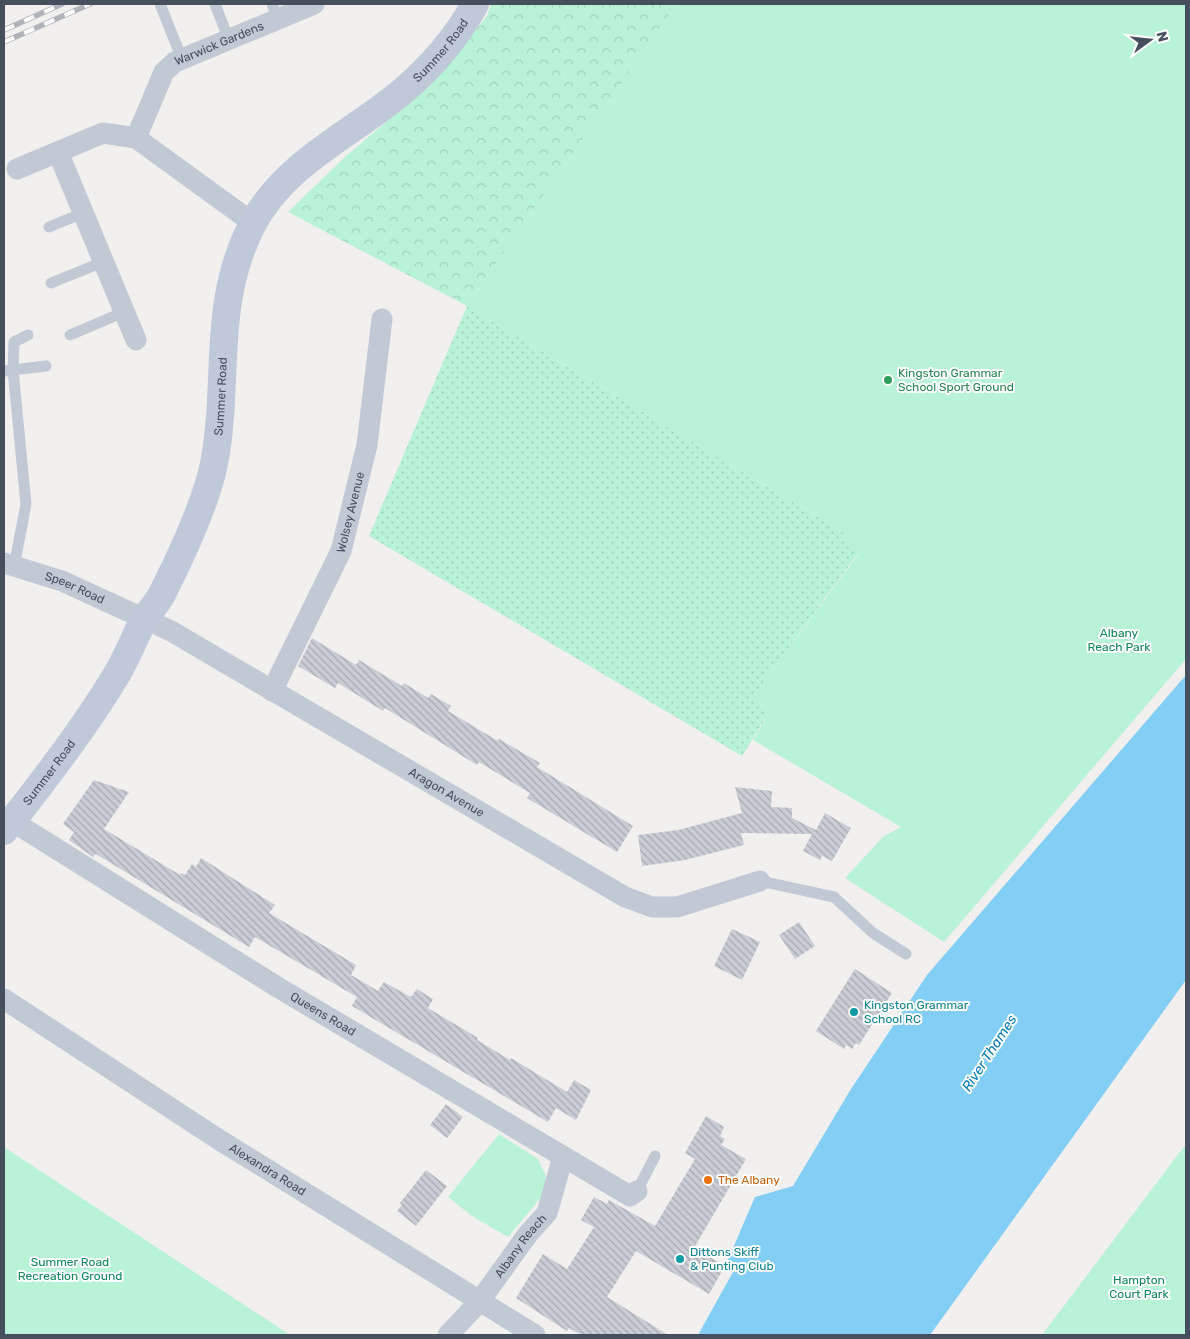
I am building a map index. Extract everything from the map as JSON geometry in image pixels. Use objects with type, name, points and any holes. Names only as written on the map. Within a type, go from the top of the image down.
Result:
[{"type":"street","name":"Warwick Gardens","points":[[136,138],[164,72],[182,59],[229,40],[275,11],[314,4]]},
{"type":"street","name":"Summer Road","points":[[8,826],[94,712],[119,672],[144,619],[162,595],[201,509],[214,464],[221,400],[226,308],[233,276],[253,224],[290,175],[320,149],[401,93],[427,69],[466,20],[475,4]]},
{"type":"street","points":[[17,169],[103,133],[136,138],[253,224]]},
{"type":"street","points":[[58,152],[136,340]]},
{"type":"street","name":"Wolsey Avenue","points":[[272,691],[341,551],[367,445],[382,319]]},
{"type":"street","name":"Speer Road","points":[[9,565],[62,581],[144,619]]},
{"type":"street","name":"Aragon Avenue","points":[[144,619],[171,631],[597,881],[652,908],[677,907],[760,881]]},
{"type":"street","name":"Queens Road","points":[[8,826],[630,1196],[637,1191]]},
{"type":"street","name":"Alexandra Road","points":[[4,999],[218,1138],[479,1302],[535,1335]]},
{"type":"street","name":"Albany Reach","points":[[448,1335],[479,1302],[528,1234],[547,1213],[563,1157]]},
{"type":"lane","points":[[160,4],[182,59]]},
{"type":"lane","points":[[215,4],[229,40]]},
{"type":"lane","points":[[49,227],[83,214]]},
{"type":"lane","points":[[52,283],[103,262]]},
{"type":"lane","points":[[70,335],[124,312]]},
{"type":"lane","points":[[9,565],[26,504],[9,371],[14,342],[28,336]]},
{"type":"lane","points":[[9,371],[46,366]]},
{"type":"lane","points":[[760,881],[834,897],[873,933],[906,954]]},
{"type":"lane","points":[[637,1191],[655,1156]]},
{"type":"green space","points":[[491,4],[670,4],[674,8],[467,306],[288,212],[346,156],[430,85],[487,16]]},
{"type":"green space","name":"Kingston Grammar School Sport Ground","points":[[670,4],[1186,4],[1186,659],[944,942],[845,878],[883,837],[901,827],[753,740],[770,711],[752,698],[859,553],[842,539],[846,534],[467,306],[674,8]]},
{"type":"green space","points":[[467,306],[846,534],[843,540],[859,552],[752,698],[770,711],[742,756],[369,536]]},
{"type":"green space","points":[[499,1134],[538,1159],[546,1176],[543,1195],[508,1237],[472,1216],[448,1197]]},
{"type":"green space","name":"Hampton Court Park","points":[[1186,1144],[1186,1335],[1042,1335]]},
{"type":"green space","name":"Summer Road Recreation Ground","points":[[4,1147],[290,1335],[4,1335]]},
{"type":"water","name":"River Thames","points":[[1186,675],[1186,980],[930,1335],[698,1335],[733,1272],[727,1262],[755,1197],[793,1186],[851,1089],[927,975]]},
{"type":"building","points":[[312,638],[356,665],[359,660],[402,686],[404,683],[428,698],[431,694],[451,706],[448,711],[498,741],[499,739],[540,763],[537,767],[633,826],[617,852],[527,798],[530,793],[479,762],[477,765],[385,708],[383,711],[338,683],[335,688],[298,666]]},
{"type":"building","points":[[94,780],[129,792],[104,829],[180,875],[181,873],[185,875],[192,864],[196,867],[201,858],[275,905],[269,913],[356,965],[351,975],[378,991],[384,982],[411,997],[417,989],[433,999],[428,1008],[510,1060],[511,1058],[567,1092],[574,1080],[591,1090],[576,1120],[556,1108],[548,1122],[352,1006],[357,997],[255,937],[249,947],[96,854],[93,857],[69,840],[74,832],[63,824]]},
{"type":"building","points":[[735,787],[772,791],[771,807],[792,808],[792,818],[816,830],[825,813],[851,828],[832,861],[822,856],[820,860],[803,851],[812,834],[741,833],[744,845],[685,860],[642,866],[638,835],[678,830],[742,813]]},
{"type":"building","points":[[799,922],[815,946],[795,959],[779,935]]},
{"type":"building","points":[[732,929],[760,942],[742,980],[714,966]]},
{"type":"building","name":"Kingston Grammar School RC","points":[[855,969],[892,993],[859,1045],[856,1043],[852,1049],[846,1045],[844,1049],[816,1031]]},
{"type":"building","points":[[446,1104],[463,1117],[447,1138],[430,1125]]},
{"type":"building","points":[[706,1116],[724,1127],[720,1136],[725,1139],[721,1145],[746,1159],[694,1248],[725,1266],[709,1294],[636,1251],[607,1297],[668,1335],[581,1335],[569,1328],[567,1331],[516,1298],[543,1254],[567,1269],[594,1227],[581,1220],[594,1197],[607,1204],[609,1200],[655,1226],[695,1159],[685,1153]]},
{"type":"building","points":[[426,1170],[447,1186],[416,1226],[397,1211],[402,1205],[400,1203]]},
{"type":"railway","points":[[4,30],[62,4]]},
{"type":"railway","points":[[4,42],[90,4]]},
{"type":"place","name":"Kingston Grammar School Sport Ground","points":[[888,380]]},
{"type":"place","name":"Kingston Grammar School RC","points":[[854,1012]]},
{"type":"place","name":"The Albany","points":[[708,1180]]},
{"type":"place","name":"Dittons Skiff & Punting Club","points":[[680,1259]]},
{"type":"park label","name":"Albany Reach Park","points":[[1119,640]]}]
